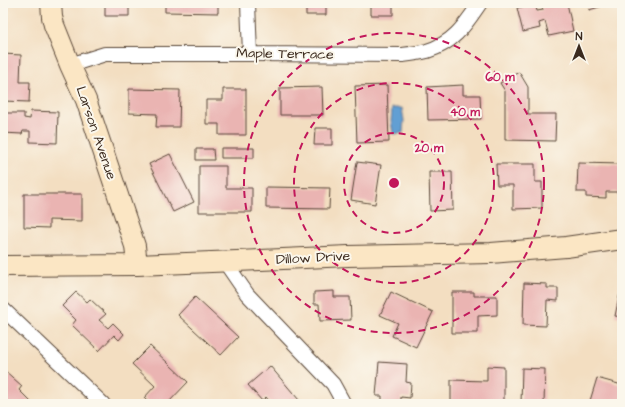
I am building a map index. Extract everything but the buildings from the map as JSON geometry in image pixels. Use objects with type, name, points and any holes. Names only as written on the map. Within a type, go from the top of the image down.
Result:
[{"type":"street","name":"Larson Avenue","points":[[51,3],[54,24],[86,100],[135,246],[137,265]]},
{"type":"street","points":[[248,3],[250,54]]},
{"type":"street","name":"Maple Terrace","points":[[70,65],[105,54],[402,55],[426,51],[448,42],[462,29],[480,3]]},
{"type":"street","name":"Dillow Drive","points":[[3,266],[137,265],[348,256],[491,253],[566,247],[622,239]]},
{"type":"street","points":[[225,262],[247,294],[333,384],[344,404]]},
{"type":"street","points":[[3,309],[103,404]]},
{"type":"water","points":[[392,108],[402,108],[404,120],[403,133],[393,134],[391,121]]}]
